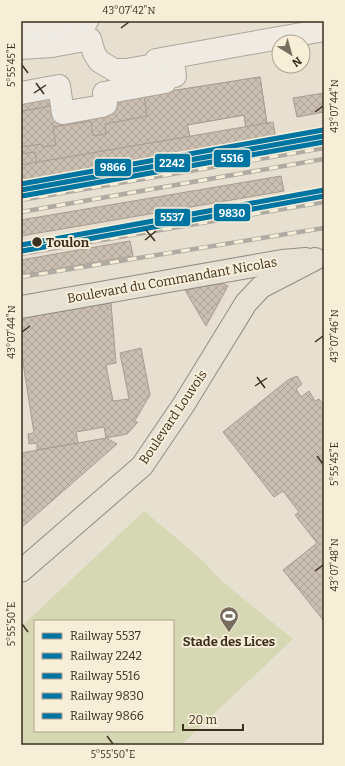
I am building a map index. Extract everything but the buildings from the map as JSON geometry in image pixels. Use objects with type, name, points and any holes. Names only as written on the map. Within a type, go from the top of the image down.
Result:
[{"type":"main road","name":"Boulevard du Commandant Nicolas","points":[[21,307],[282,261],[319,258]]},
{"type":"main road","name":"Boulevard Louvois","points":[[21,571],[142,466],[184,404],[246,303],[261,287],[319,258]]},
{"type":"street","points":[[21,31],[31,31],[87,21]]},
{"type":"street","points":[[93,21],[102,47],[108,58],[117,62],[131,64],[324,30]]},
{"type":"street","points":[[21,48],[52,46],[90,39],[94,53],[99,61],[114,70],[126,70],[173,62],[176,76],[164,78],[165,82],[104,92],[106,104],[63,113],[59,86],[21,93]]},
{"type":"green space","name":"Stade des Lices","points":[[144,511],[200,558],[224,583],[293,639],[181,745],[21,745],[21,627]]},
{"type":"railway","points":[[21,200],[324,148]]},
{"type":"railway","points":[[21,212],[324,159]]},
{"type":"railway","points":[[21,254],[324,202]]},
{"type":"railway","points":[[21,277],[324,228]]},
{"type":"rail line","name":"9866","points":[[21,184],[323,130]]},
{"type":"rail line","name":"2242","points":[[21,190],[324,136]]},
{"type":"rail line","name":"5516","points":[[22,196],[324,142]]},
{"type":"rail line","name":"5537","points":[[21,245],[324,190]]},
{"type":"rail line","name":"9830","points":[[22,251],[324,196]]},
{"type":"place","name":"Toulon","points":[[37,242]]},
{"type":"place","name":"Stade des Lices","points":[[229,633]]}]
